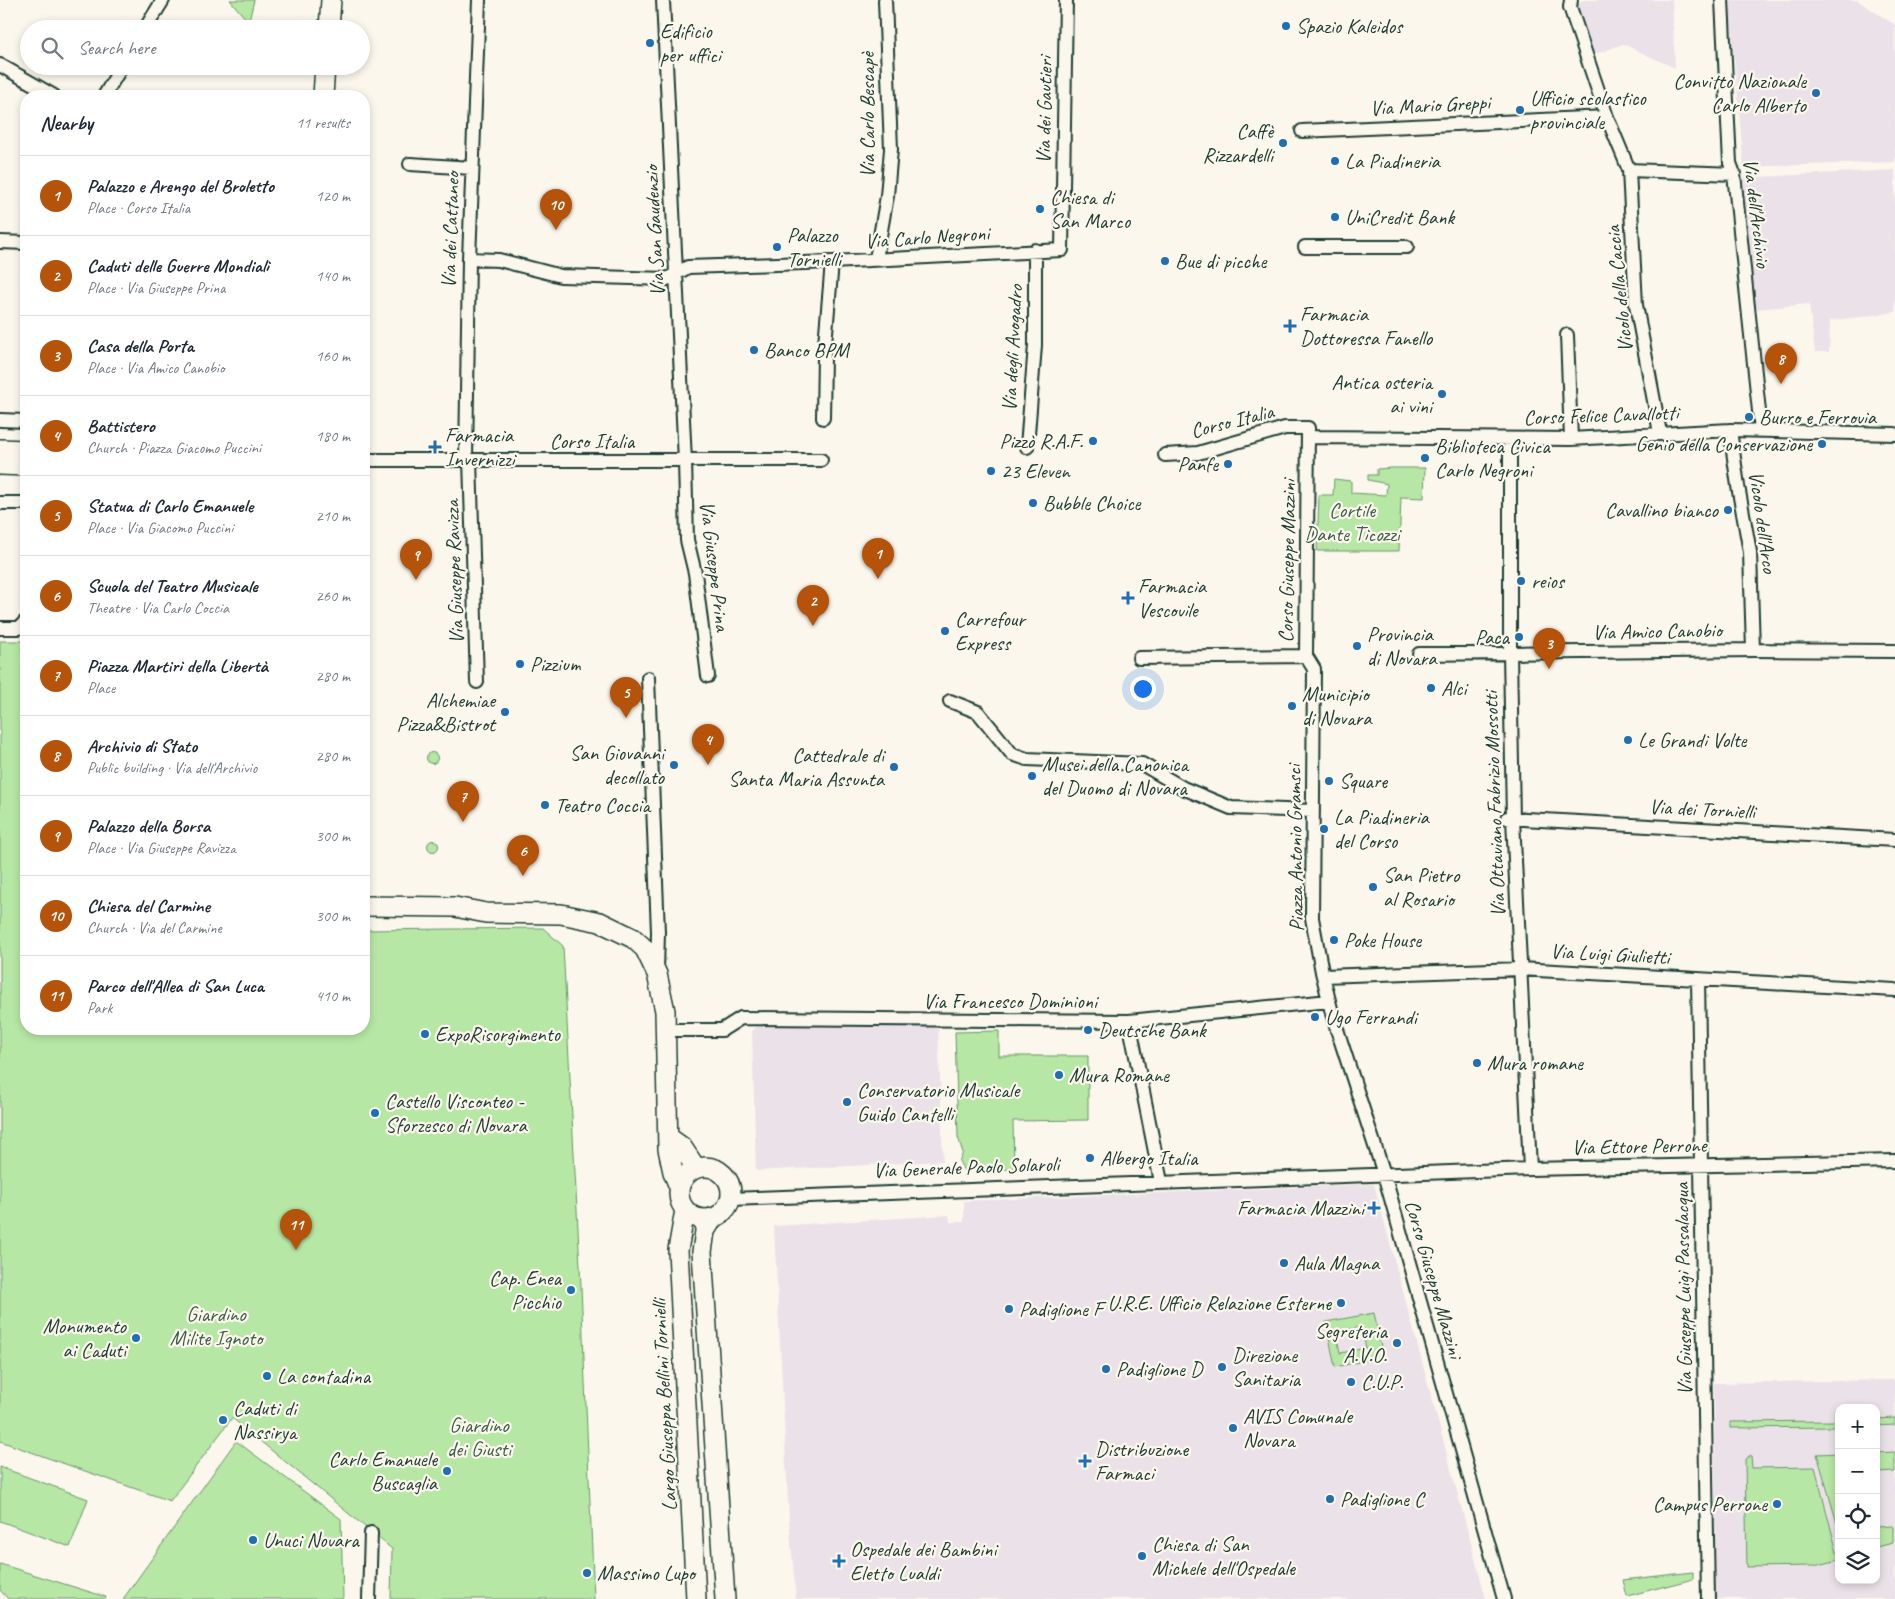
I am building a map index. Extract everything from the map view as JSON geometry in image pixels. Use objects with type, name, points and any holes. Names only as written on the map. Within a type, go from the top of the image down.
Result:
[{"type":"street","points":[[151,20],[163,0]]},
{"type":"street","points":[[330,20],[331,0]]},
{"type":"street","name":"Via dei Cattaneo","points":[[468,460],[469,259],[479,0]]},
{"type":"street","name":"Via San Gaudenzio","points":[[663,0],[686,461]]},
{"type":"street","name":"Via Carlo Bescapè","points":[[876,259],[887,196],[891,149],[884,0]]},
{"type":"street","name":"Via dei Gautieri","points":[[1062,250],[1066,0]]},
{"type":"street","points":[[1571,0],[1570,7],[1607,117],[1629,170],[1734,174]]},
{"type":"street","name":"Via dell'Archivio","points":[[1722,0],[1730,163],[1734,174],[1762,430]]},
{"type":"street","points":[[0,65],[44,90]]},
{"type":"street","points":[[108,90],[117,75]]},
{"type":"street","points":[[323,90],[324,75]]},
{"type":"street","name":"Via Mario Greppi","points":[[1302,131],[1607,117]]},
{"type":"street","points":[[410,164],[472,168]]},
{"type":"street","name":"Vicolo della Caccia","points":[[1629,170],[1636,305],[1660,432]]},
{"type":"street","points":[[0,242],[20,243]]},
{"type":"street","points":[[1305,247],[1407,247]]},
{"type":"street","name":"Via degli Avogadro","points":[[1026,447],[1036,345],[1035,250]]},
{"type":"street","name":"Via Carlo Negroni","points":[[469,259],[500,260],[561,276],[667,280],[688,267],[832,262],[1062,250]]},
{"type":"street","points":[[823,418],[824,356],[832,262]]},
{"type":"street","points":[[1567,335],[1571,439]]},
{"type":"street","points":[[0,420],[20,421]]},
{"type":"street","name":"Corso Italia","points":[[1165,455],[1198,453],[1285,428],[1308,432]]},
{"type":"street","name":"Corso Felice Cavallotti","points":[[1308,432],[1510,439],[1571,439],[1660,432],[1730,430],[1895,434]]},
{"type":"street","name":"Vicolo dell'Arco","points":[[1730,430],[1750,552],[1753,650]]},
{"type":"street","name":"Corso Giuseppe Mazzini","points":[[1308,432],[1306,656],[1314,670],[1313,752]]},
{"type":"street","name":"Via Ottaviano Fabrizio Mossotti","points":[[1510,439],[1510,818],[1530,1169]]},
{"type":"street","points":[[0,449],[20,450]]},
{"type":"street","name":"Corso Italia","points":[[370,460],[821,460]]},
{"type":"street","name":"Via Giuseppe Ravizza","points":[[468,460],[477,682]]},
{"type":"street","name":"Via Giuseppe Prina","points":[[686,461],[687,540],[695,573],[708,676]]},
{"type":"street","points":[[0,465],[20,466]]},
{"type":"street","points":[[0,503],[20,503]]},
{"type":"street","points":[[0,628],[20,625]]},
{"type":"street","name":"Via Amico Canobio","points":[[1419,654],[1753,650],[1895,651]]},
{"type":"street","points":[[1139,658],[1306,656]]},
{"type":"street","points":[[648,678],[658,932],[657,974]]},
{"type":"street","points":[[950,701],[978,712],[1012,754],[1027,759],[1142,764],[1183,788],[1231,808],[1313,811]]},
{"type":"street","name":"Piazza Antonio Gramsci","points":[[1313,752],[1312,918],[1323,974]]},
{"type":"street","name":"Via dei Tornielli","points":[[1510,818],[1895,840]]},
{"type":"street","points":[[370,906],[455,907],[486,913],[561,914],[600,922],[618,929],[646,949],[657,974],[665,1011],[669,1157],[679,1187],[680,1203],[685,1210],[698,1218],[713,1218]]},
{"type":"street","name":"Via Luigi Giulietti","points":[[1323,974],[1520,969],[1895,990]]},
{"type":"street","name":"Corso Giuseppe Mazzini","points":[[1323,974],[1329,1001],[1384,1174],[1504,1599]]},
{"type":"street","name":"Via Giuseppe Luigi Passalacqua","points":[[1698,979],[1708,1599]]},
{"type":"street","name":"Via Francesco Dominioni","points":[[666,1030],[722,1030],[741,1018],[1129,1021],[1329,1001]]},
{"type":"street","points":[[1129,1021],[1161,1182]]},
{"type":"street","points":[[668,1137],[682,1146],[696,1168]]},
{"type":"street","name":"Via Ettore Perrone","points":[[1384,1174],[1895,1161]]},
{"type":"street","points":[[679,1187],[682,1178],[696,1168],[710,1167],[722,1173],[730,1185],[731,1199],[727,1207],[713,1218],[705,1231],[702,1252],[725,1599]]},
{"type":"street","name":"Via Generale Paolo Solaroli","points":[[731,1199],[1384,1174]]},
{"type":"street","name":"Largo Giuseppa Bellini Tornielli","points":[[685,1210],[678,1250],[696,1599]]},
{"type":"street","points":[[368,1599],[371,1534]]},
{"type":"shaded area","name":"Convitto Nazionale Carlo Alberto","points":[[1584,0],[1672,0],[1675,68],[1623,44],[1590,56],[1575,5]]},
{"type":"shaded area","name":"Convitto Nazionale Carlo Alberto","points":[[1729,0],[1857,0],[1895,25],[1895,162],[1744,167]]},
{"type":"shaded area","points":[[1895,170],[1895,312],[1830,321],[1829,352],[1815,352],[1809,304],[1755,309],[1737,178]]},
{"type":"shaded area","name":"Conservatorio Musicale Guido Cantelli","points":[[938,1025],[943,1161],[756,1171],[752,1030],[758,1026]]},
{"type":"shaded area","points":[[1374,1184],[1486,1599],[796,1599],[789,1520],[774,1226],[949,1215],[950,1222],[964,1222],[964,1201]]},
{"type":"shaded area","name":"Campus Perrone","points":[[1895,1380],[1895,1599],[1716,1599],[1714,1383]]},
{"type":"green space","points":[[230,0],[254,0],[249,20],[246,19]]},
{"type":"green space","name":"Cortile Dante Ticozzi","points":[[1425,468],[1424,498],[1401,497],[1399,551],[1317,551],[1319,495],[1333,495],[1334,479],[1351,481],[1351,493],[1386,495],[1387,484],[1368,480],[1368,475],[1377,475],[1377,469]]},
{"type":"green space","points":[[0,641],[20,641],[20,1035],[370,1035],[370,930],[543,928],[563,946],[581,1286],[594,1599],[391,1599],[392,1549],[232,1418],[170,1501],[0,1441]]},
{"type":"green space","points":[[432,752],[438,758],[432,764],[426,758]]},
{"type":"green space","points":[[433,840],[439,846],[433,852],[427,846]]},
{"type":"green space","points":[[999,1031],[999,1056],[1088,1056],[1088,1120],[1013,1121],[1014,1169],[964,1171],[959,1161],[963,1153],[958,1137],[955,1032]]},
{"type":"green space","points":[[1374,1313],[1383,1357],[1335,1367],[1326,1322]],"holes":[[[1361,1327],[1366,1348],[1340,1353],[1336,1332]]]},
{"type":"green space","points":[[1895,1418],[1895,1425],[1880,1426],[1880,1419]]},
{"type":"green space","points":[[1835,1421],[1835,1427],[1730,1428],[1730,1422]]},
{"type":"green space","name":"Unuci Novara","points":[[236,1441],[341,1519],[343,1599],[123,1599]]},
{"type":"green space","points":[[1895,1452],[1895,1472],[1880,1473],[1880,1453]]},
{"type":"green space","points":[[1835,1453],[1835,1516],[1817,1454]]},
{"type":"green space","points":[[1751,1455],[1752,1468],[1815,1467],[1835,1544],[1835,1561],[1814,1566],[1747,1567],[1745,1459]]},
{"type":"green space","points":[[0,1467],[88,1499],[70,1547],[0,1521]]},
{"type":"green space","points":[[1893,1526],[1893,1543],[1880,1546],[1880,1527]]},
{"type":"green space","points":[[0,1564],[106,1597],[105,1599],[8,1599],[0,1590]]},
{"type":"green space","points":[[1693,1572],[1693,1579],[1627,1596],[1623,1580]]},
{"type":"place","name":"Spazio Kaleidos","points":[[1286,26]]},
{"type":"place","name":"Edificio per uffici","points":[[650,43]]},
{"type":"place","name":"Convitto Nazionale Carlo Alberto","points":[[1816,93]]},
{"type":"place","name":"Ufficio scolastico provinciale","points":[[1520,110]]},
{"type":"place","name":"Caffè Rizzardelli","points":[[1283,143]]},
{"type":"place","name":"La Piadineria","points":[[1335,161]]},
{"type":"place","name":"Chiesa di San Marco","points":[[1040,209]]},
{"type":"place","name":"UniCredit Bank","points":[[1335,217]]},
{"type":"place","name":"Chiesa del Carmine","points":[[556,230]]},
{"type":"place","name":"Palazzo Tornielli","points":[[777,247]]},
{"type":"place","name":"Bue di picche","points":[[1165,261]]},
{"type":"place","name":"Farmacia Dottoressa Fanello","points":[[1290,326]]},
{"type":"place","name":"Banco BPM","points":[[754,350]]},
{"type":"place","name":"Archivio di Stato","points":[[1781,384]]},
{"type":"place","name":"Antica osteria ai vini","points":[[1442,394]]},
{"type":"place","name":"Burro e Ferrovia","points":[[1749,417]]},
{"type":"place","name":"Pizzò R.A.F.","points":[[1093,441]]},
{"type":"place","name":"Genio della Conservazione","points":[[1822,444]]},
{"type":"place","name":"Farmacia Invernizzi","points":[[435,447]]},
{"type":"place","name":"Biblioteca Civica Carlo Negroni","points":[[1425,458]]},
{"type":"place","name":"Panfe","points":[[1228,464]]},
{"type":"place","name":"23 Eleven","points":[[991,471]]},
{"type":"place","name":"Bubble Choice","points":[[1033,503]]},
{"type":"place","name":"Cavallino bianco","points":[[1728,510]]},
{"type":"place","name":"Palazzo e Arengo del Broletto","points":[[878,579]]},
{"type":"place","name":"Palazzo della Borsa","points":[[416,580]]},
{"type":"place","name":"reios","points":[[1521,581]]},
{"type":"place","name":"Farmacia Vescovile","points":[[1128,598]]},
{"type":"place","name":"Caduti delle Guerre Mondiali","points":[[813,626]]},
{"type":"place","name":"Carrefour Express","points":[[945,631]]},
{"type":"place","name":"Paca","points":[[1519,637]]},
{"type":"place","name":"Provincia di Novara","points":[[1357,646]]},
{"type":"place","name":"Pizzium","points":[[520,664]]},
{"type":"place","name":"Casa della Porta","points":[[1549,669]]},
{"type":"place","name":"Alci","points":[[1431,688]]},
{"type":"place","name":"Municipio di Novara","points":[[1292,706]]},
{"type":"place","name":"Alchemiae Pizza&Bistrot","points":[[505,712]]},
{"type":"place","name":"Statua di Carlo Emanuele","points":[[626,718]]},
{"type":"place","name":"Le Grandi Volte","points":[[1628,740]]},
{"type":"place","name":"San Giovanni decollato","points":[[674,765]]},
{"type":"place","name":"Battistero","points":[[708,765]]},
{"type":"place","name":"Cattedrale di Santa Maria Assunta","points":[[894,767]]},
{"type":"place","name":"Musei della Canonica del Duomo di Novara","points":[[1032,776]]},
{"type":"place","name":"Square","points":[[1329,781]]},
{"type":"place","name":"Teatro Coccia","points":[[545,805]]},
{"type":"place","name":"Piazza Martiri della Libertà","points":[[463,822]]},
{"type":"place","name":"La Piadineria del Corso","points":[[1324,829]]},
{"type":"place","name":"Scuola del Teatro Musicale","points":[[523,876]]},
{"type":"place","name":"San Pietro al Rosario","points":[[1373,887]]},
{"type":"place","name":"Poke House","points":[[1334,940]]},
{"type":"place","name":"Ugo Ferrandi","points":[[1315,1017]]},
{"type":"place","name":"Deutsche Bank","points":[[1088,1030]]},
{"type":"place","name":"ExpoRisorgimento","points":[[425,1034]]},
{"type":"place","name":"Mura romane","points":[[1477,1063]]},
{"type":"place","name":"Mura Romane","points":[[1059,1075]]},
{"type":"place","name":"Conservatorio Musicale Guido Cantelli","points":[[847,1102]]},
{"type":"place","name":"Castello Visconteo - Sforzesco di Novara","points":[[375,1113]]},
{"type":"place","name":"Albergo Italia","points":[[1090,1158]]},
{"type":"place","name":"Farmacia Mazzini","points":[[1374,1208]]},
{"type":"place","name":"Parco dell'Allea di San Luca","points":[[296,1250]]},
{"type":"place","name":"Aula Magna","points":[[1284,1263]]},
{"type":"place","name":"Cap. Enea Picchio","points":[[571,1290]]},
{"type":"place","name":"U.R.E. Ufficio Relazione Esterne","points":[[1341,1303]]},
{"type":"place","name":"Padiglione F","points":[[1009,1309]]},
{"type":"place","name":"Monumento ai Caduti","points":[[136,1338]]},
{"type":"place","name":"Segreteria A.V.O.","points":[[1397,1343]]},
{"type":"place","name":"Direzione Sanitaria","points":[[1222,1367]]},
{"type":"place","name":"Padiglione D","points":[[1106,1369]]},
{"type":"place","name":"La contadina","points":[[267,1376]]},
{"type":"place","name":"C.U.P.","points":[[1351,1382]]},
{"type":"place","name":"Caduti di Nassirya","points":[[223,1420]]},
{"type":"place","name":"AVIS Comunale Novara","points":[[1233,1428]]},
{"type":"place","name":"Distribuzione Farmaci","points":[[1085,1461]]},
{"type":"place","name":"Carlo Emanuele Buscaglia","points":[[447,1471]]},
{"type":"place","name":"Padiglione C","points":[[1330,1499]]},
{"type":"place","name":"Campus Perrone","points":[[1777,1504]]},
{"type":"place","name":"Unuci Novara","points":[[253,1540]]},
{"type":"place","name":"Chiesa di San Michele dell'Ospedale","points":[[1142,1556]]},
{"type":"place","name":"Ospedale dei Bambini Eletto Lualdi","points":[[839,1561]]},
{"type":"place","name":"Massimo Lupo","points":[[587,1573]]},
{"type":"park label","name":"Giardino Milite Ignoto","points":[[216,1326]]},
{"type":"park label","name":"Giardino dei Giusti","points":[[479,1437]]}]
